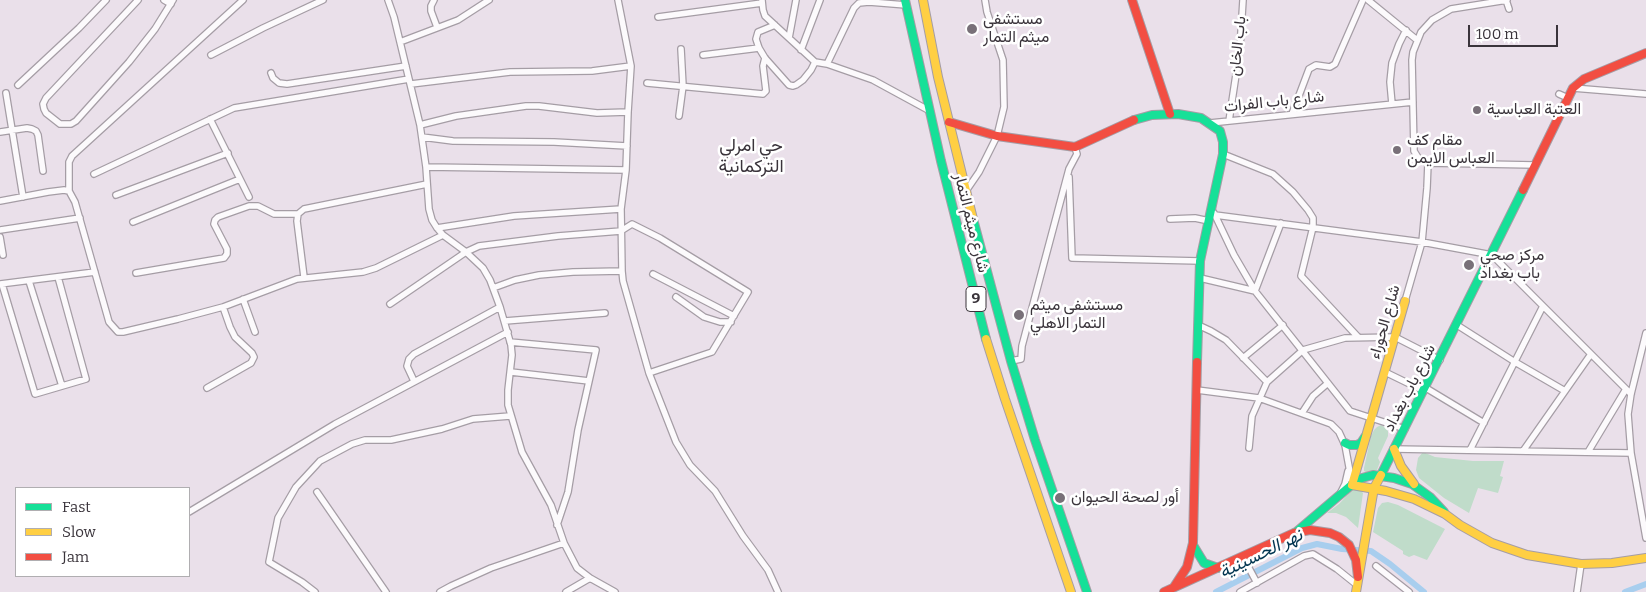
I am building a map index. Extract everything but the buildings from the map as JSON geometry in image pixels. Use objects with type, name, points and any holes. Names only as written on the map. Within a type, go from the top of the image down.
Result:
[{"type":"main road","name":"شارع ميثم التمار","points":[[923,0],[933,55],[965,192],[1011,361],[1035,440],[1088,592]]},
{"type":"main road","points":[[1132,0],[1170,114]]},
{"type":"main road","name":"شارع ميثم التمار","points":[[905,2],[984,332],[1071,592]]},
{"type":"main road","points":[[1573,88],[1584,79],[1646,53]]},
{"type":"main road","points":[[918,58],[920,62],[925,63],[929,62],[933,55]]},
{"type":"main road","points":[[923,79],[928,74],[938,77]]},
{"type":"main road","name":"شارع باب بغداد","points":[[1358,578],[1374,488],[1457,326],[1573,88]]},
{"type":"main road","name":"شارع باب الفرات","points":[[1075,147],[1137,119],[1152,115],[1170,114],[1201,118],[1210,123]]},
{"type":"main road","points":[[949,122],[997,136],[1075,147]]},
{"type":"main road","points":[[1172,588],[1187,567],[1193,543],[1200,261],[1209,221],[1213,212],[1223,154],[1223,142],[1220,131],[1210,123]]},
{"type":"main road","points":[[977,304],[982,310],[989,310],[994,306],[995,298]]},
{"type":"main road","name":"شارع الحوراء","points":[[1352,485],[1405,301]]},
{"type":"main road","points":[[984,332],[986,326],[992,323],[998,323],[1002,327]]},
{"type":"main road","points":[[1345,443],[1357,445],[1361,443],[1366,435]]},
{"type":"main road","points":[[1394,449],[1402,466],[1418,487],[1445,514]]},
{"type":"main road","points":[[1294,533],[1352,485],[1366,477],[1381,476],[1400,479],[1418,487]]},
{"type":"main road","points":[[1352,485],[1374,488],[1414,499],[1445,514],[1476,534],[1509,550],[1544,560],[1581,564],[1612,564],[1646,558]]},
{"type":"main road","points":[[1164,592],[1294,533],[1310,530],[1325,531],[1339,537],[1348,546],[1354,555],[1358,578]]},
{"type":"main road","points":[[1193,543],[1195,550],[1204,563],[1219,568]]},
{"type":"street","points":[[18,85],[106,0]]},
{"type":"street","points":[[138,0],[46,98],[43,104],[46,113],[60,124],[71,124],[76,121],[129,62],[155,29],[172,2],[164,0]]},
{"type":"street","points":[[243,0],[72,156],[69,162],[69,191],[80,218],[109,322],[118,332],[123,332],[178,320],[223,307],[304,278],[363,272],[376,268],[443,235]]},
{"type":"street","points":[[211,55],[263,28],[324,0]]},
{"type":"street","points":[[388,0],[420,124],[429,209],[436,228],[483,268],[493,288],[505,321],[510,342],[512,355],[508,390],[510,416],[522,452],[551,505],[564,543],[577,568],[590,578],[615,592]]},
{"type":"street","points":[[434,0],[431,11],[438,28]]},
{"type":"street","points":[[400,42],[458,20],[488,0]]},
{"type":"street","points":[[618,0],[631,66],[626,170],[621,209],[622,271],[649,373],[676,442],[690,465],[715,491],[743,536],[768,570],[778,592]]},
{"type":"street","points":[[789,38],[796,0]]},
{"type":"street","points":[[801,50],[820,0]]},
{"type":"street","points":[[965,192],[979,172],[997,136],[1004,107],[1003,60],[984,0]]},
{"type":"street","name":"باب الخان","points":[[1229,121],[1240,48],[1243,0]]},
{"type":"street","points":[[1292,114],[1309,69],[1316,65],[1330,67],[1335,64],[1363,0]]},
{"type":"street","points":[[1368,0],[1417,40]]},
{"type":"street","points":[[1465,0],[1466,7]]},
{"type":"street","points":[[1509,9],[1506,0],[1487,2],[1451,9],[1427,24],[1417,40],[1412,60],[1414,152],[1419,160],[1428,163],[1535,165]]},
{"type":"street","points":[[658,17],[762,1],[765,16],[815,62],[827,64],[873,80],[930,111]]},
{"type":"street","points":[[827,64],[854,8],[859,3],[905,2]]},
{"type":"street","points":[[775,25],[758,32],[756,39],[765,58],[789,85],[793,86],[803,80],[815,62]]},
{"type":"street","points":[[1392,104],[1390,74],[1398,44],[1406,30]]},
{"type":"street","points":[[703,55],[759,48]]},
{"type":"street","points":[[679,116],[683,86],[681,49]]},
{"type":"street","points":[[646,83],[765,93],[763,66],[765,58]]},
{"type":"street","points":[[271,73],[273,78],[279,83],[287,84],[406,66]]},
{"type":"street","points":[[94,174],[234,108],[410,82],[510,72],[592,71],[631,66]]},
{"type":"street","points":[[1573,88],[1646,94]]},
{"type":"street","points":[[6,93],[23,196]]},
{"type":"street","points":[[1559,94],[1568,98]]},
{"type":"street","name":"شارع باب الفرات","points":[[1210,123],[1413,102]]},
{"type":"street","points":[[420,124],[456,116],[526,106],[598,113],[628,112]]},
{"type":"street","points":[[210,119],[249,197]]},
{"type":"street","points":[[0,132],[32,128],[36,131],[43,171]]},
{"type":"street","points":[[422,137],[453,141],[554,142],[627,146]]},
{"type":"street","points":[[1011,361],[1021,359],[1022,346],[1033,302],[1069,169],[1077,154],[1075,147]]},
{"type":"street","points":[[116,195],[228,153]]},
{"type":"street","points":[[1223,154],[1273,174],[1308,210],[1313,218],[1313,227],[1301,276],[1358,336]]},
{"type":"street","name":"شارع الحوراء","points":[[1405,301],[1422,242],[1428,163]]},
{"type":"street","points":[[426,167],[626,170]]},
{"type":"street","points":[[1069,169],[1072,258],[1200,261]]},
{"type":"street","points":[[133,222],[240,179]]},
{"type":"street","points":[[136,273],[224,258],[227,249],[214,224],[215,220],[218,217],[249,206],[258,206],[274,214],[298,214],[304,209],[313,206],[427,184]]},
{"type":"street","points":[[0,201],[64,190],[69,191]]},
{"type":"street","points":[[436,228],[514,216],[621,209]]},
{"type":"street","points":[[1213,212],[1422,242],[1492,255],[1631,394]]},
{"type":"street","points":[[1213,212],[1234,255],[1255,291],[1350,411],[1405,428]]},
{"type":"street","points":[[298,214],[297,221],[304,278]]},
{"type":"street","points":[[0,230],[80,218]]},
{"type":"street","points":[[1170,219],[1195,218],[1209,221]]},
{"type":"street","points":[[1255,291],[1281,223]]},
{"type":"street","points":[[390,304],[466,252],[479,246],[558,236],[621,231],[632,224],[660,238],[748,292],[712,352],[649,373]]},
{"type":"street","points":[[0,237],[4,255]]},
{"type":"street","points":[[493,288],[515,280],[540,275],[622,271]]},
{"type":"street","points":[[58,277],[86,379],[35,394],[1,284],[95,272]]},
{"type":"street","points":[[653,274],[733,319]]},
{"type":"street","points":[[1200,278],[1255,291]]},
{"type":"street","points":[[28,280],[62,386]]},
{"type":"street","points":[[676,297],[704,317],[720,322],[733,319]]},
{"type":"street","points":[[244,299],[255,332]]},
{"type":"street","points":[[414,381],[407,366],[409,359],[414,354],[500,306]]},
{"type":"street","points":[[1470,450],[1543,306]]},
{"type":"street","points":[[207,388],[251,363],[254,358],[252,353],[235,337],[223,307]]},
{"type":"street","points":[[505,321],[605,313]]},
{"type":"street","points":[[1198,325],[1226,340],[1267,382]]},
{"type":"street","points":[[1243,358],[1283,325]]},
{"type":"street","points":[[1457,326],[1565,390]]},
{"type":"street","points":[[190,511],[335,424],[508,332]]},
{"type":"street","points":[[1646,333],[1628,414],[1631,453],[1646,538]]},
{"type":"street","points":[[1249,448],[1252,416],[1267,382],[1303,350],[1332,340],[1358,336],[1395,337],[1440,360]]},
{"type":"street","points":[[510,342],[596,350],[578,430],[568,492],[557,525]]},
{"type":"street","points":[[1523,451],[1591,354]]},
{"type":"street","points":[[511,372],[589,381]]},
{"type":"street","points":[[1385,372],[1425,390],[1484,423]]},
{"type":"street","points":[[1302,413],[1313,396],[1328,383]]},
{"type":"street","points":[[1588,452],[1626,389]]},
{"type":"street","points":[[1197,390],[1259,398],[1331,424],[1339,432],[1345,443],[1352,485]]},
{"type":"street","points":[[315,592],[269,562],[278,518],[296,487],[320,461],[352,444],[365,440],[391,440],[442,429],[473,419],[510,416]]},
{"type":"street","points":[[1394,449],[1631,453]]},
{"type":"street","points":[[1337,497],[1347,479],[1349,458]]},
{"type":"street","points":[[317,492],[386,592]]},
{"type":"street","points":[[440,592],[491,568],[564,543]]},
{"type":"street","points":[[1240,592],[1304,556],[1313,554],[1342,572],[1358,578]]},
{"type":"street","points":[[1243,557],[1257,583]]},
{"type":"street","points":[[1577,592],[1581,564]]},
{"type":"street","points":[[1376,566],[1409,592]]},
{"type":"street","points":[[566,592],[590,578]]},
{"type":"green space","points":[[1381,425],[1388,431],[1388,436],[1378,458],[1380,462],[1377,470],[1367,473],[1364,471],[1364,468],[1371,436],[1374,430]]},
{"type":"green space","points":[[1423,452],[1435,457],[1473,461],[1504,461],[1500,476],[1503,477],[1498,493],[1478,488],[1469,513],[1444,498],[1419,478],[1416,470],[1418,458]]},
{"type":"green space","points":[[1355,487],[1363,493],[1358,528],[1346,517],[1336,513],[1327,513],[1339,504]]},
{"type":"green space","points":[[1388,502],[1398,505],[1445,529],[1427,560],[1414,555],[1409,557],[1403,554],[1403,551],[1373,532],[1378,508],[1382,503]]},
{"type":"waterway","name":"نهر الحسينية","points":[[1216,592],[1302,548],[1317,544],[1342,549],[1371,551],[1424,592]]},
{"type":"waterway","points":[[1625,592],[1646,584]]},
{"type":"traffic: fast","points":[[905,0],[941,161],[986,339]]},
{"type":"traffic: fast","points":[[1134,120],[1152,115],[1178,114],[1201,118],[1220,131],[1223,142],[1223,154],[1200,261],[1197,362]]},
{"type":"traffic: fast","points":[[1381,475],[1523,190]]},
{"type":"traffic: fast","points":[[973,219],[1011,361],[1035,440],[1087,592]]},
{"type":"traffic: fast","points":[[1345,443],[1357,445],[1365,437]]},
{"type":"traffic: fast","points":[[1295,533],[1355,482],[1373,475],[1394,478],[1412,484],[1430,497],[1444,512]]},
{"type":"traffic: fast","points":[[1193,545],[1204,563],[1218,568]]},
{"type":"traffic: slow","points":[[923,0],[938,77],[973,219]]},
{"type":"traffic: slow","points":[[1352,485],[1405,301]]},
{"type":"traffic: slow","points":[[986,339],[1071,592]]},
{"type":"traffic: slow","points":[[1394,449],[1401,466],[1414,484]]},
{"type":"traffic: slow","points":[[1356,592],[1374,488],[1381,475]]},
{"type":"traffic: slow","points":[[1352,485],[1386,491],[1414,499],[1445,514],[1492,543],[1527,555],[1581,564],[1612,563],[1646,558]]},
{"type":"traffic: jam","points":[[1132,0],[1170,114]]},
{"type":"traffic: jam","points":[[1523,190],[1573,88],[1584,79],[1646,53]]},
{"type":"traffic: jam","points":[[949,122],[997,136],[1075,147],[1134,120]]},
{"type":"traffic: jam","points":[[1174,587],[1187,567],[1193,543],[1197,362]]},
{"type":"traffic: jam","points":[[1164,592],[1294,533],[1310,530],[1330,533],[1349,545],[1356,560],[1358,577]]},
{"type":"place","name":"مستشفى ميثم التمار","points":[[972,29]]},
{"type":"place","name":"العتبة العباسية","points":[[1477,110]]},
{"type":"place","name":"مقام كف العباس الايمن","points":[[1397,150]]},
{"type":"place","name":"مركز صحي باب بغداد","points":[[1469,265]]},
{"type":"place","name":"مستشفى ميثم التمار الاهلي","points":[[1019,315]]},
{"type":"place","name":"أور لصحة الحيوان","points":[[1060,498]]},
{"type":"district","name":"حي امرلي التركمانية","points":[[751,156]]}]
